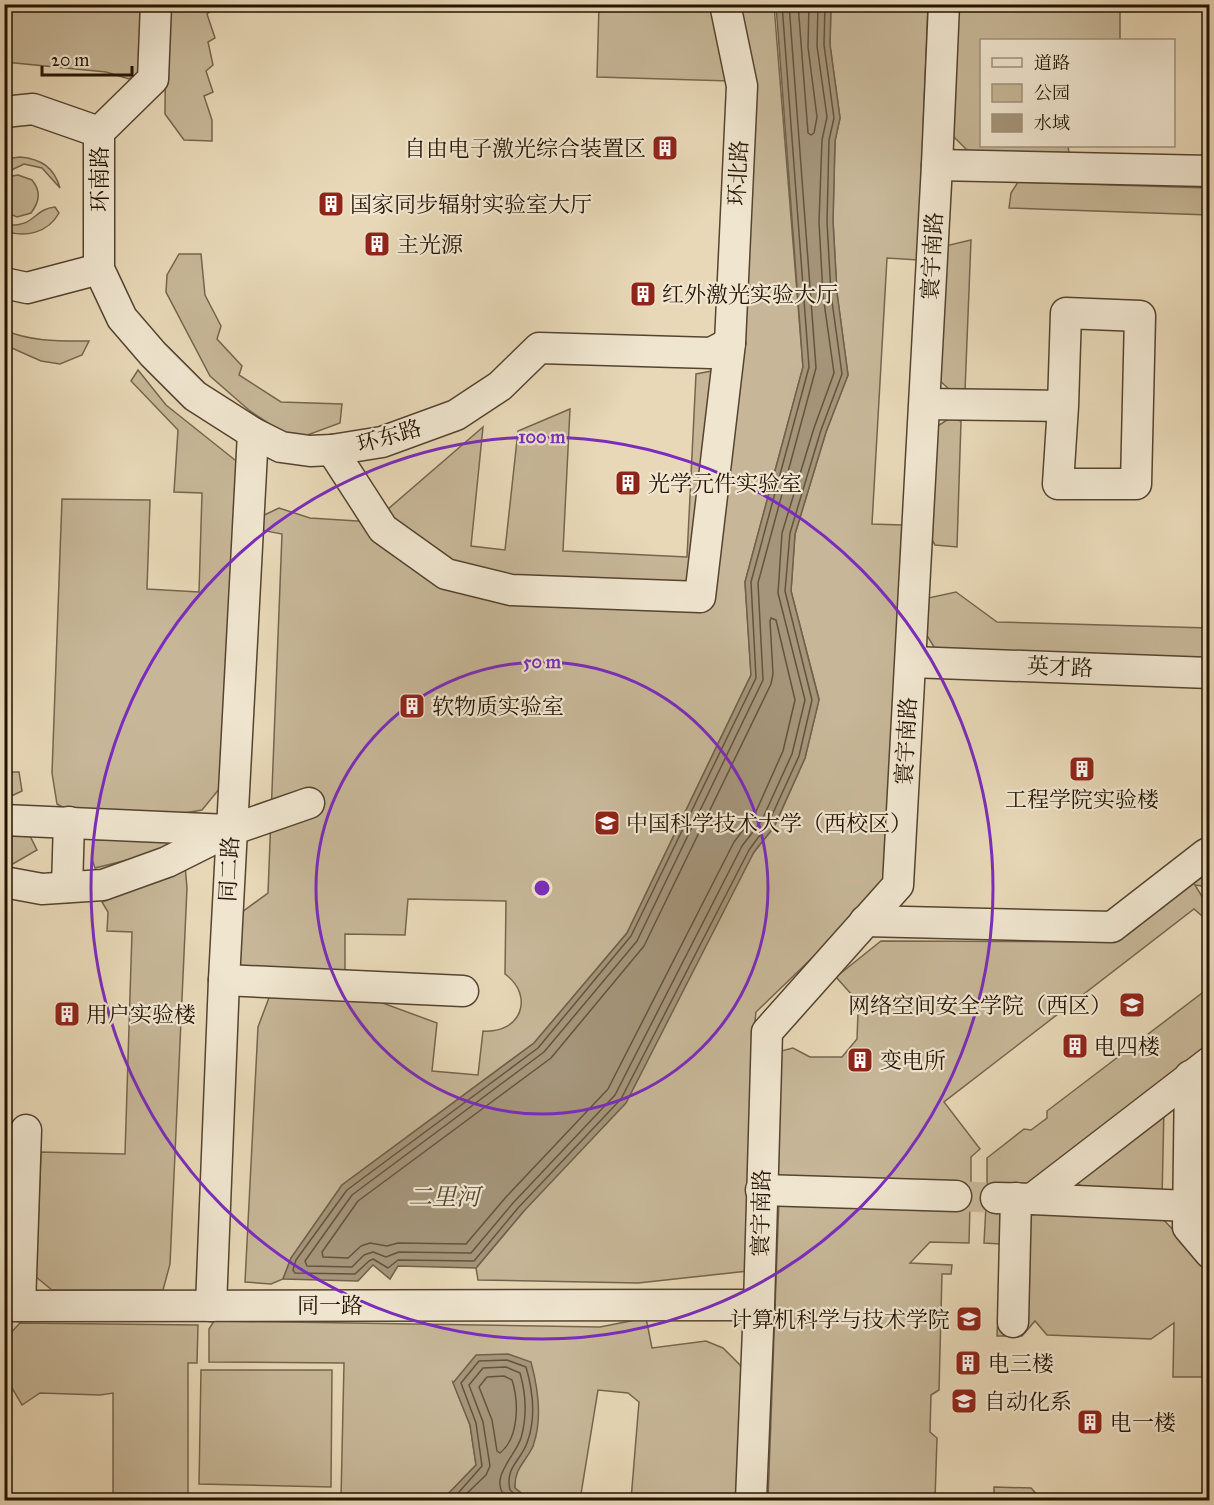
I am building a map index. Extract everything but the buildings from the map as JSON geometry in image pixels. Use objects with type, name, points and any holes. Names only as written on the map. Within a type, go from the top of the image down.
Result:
[{"type":"street","name":"环南路","points":[[99,269],[99,132],[153,79],[156,4]]},
{"type":"street","name":"环北路","points":[[332,450],[383,529],[446,574],[511,590],[699,597],[730,343],[742,86],[725,4]]},
{"type":"street","name":"寰宇南路","points":[[751,1500],[767,1032],[898,885],[925,404],[944,4]]},
{"type":"street","points":[[4,112],[33,109],[99,132]]},
{"type":"street","points":[[937,165],[1209,171]]},
{"type":"street","points":[[4,283],[27,288],[99,269]]},
{"type":"street","name":"环东路","points":[[99,269],[122,318],[153,354],[195,396],[253,433],[281,447],[310,451],[382,442],[456,416],[500,386],[540,348],[711,353],[730,343]]},
{"type":"street","points":[[1066,313],[1140,316],[1136,484],[1058,484],[1063,406],[1066,313]]},
{"type":"street","points":[[925,404],[1063,406]]},
{"type":"street","name":"同二路","points":[[211,1306],[231,830],[253,433]]},
{"type":"street","name":"英才路","points":[[911,662],[1209,673]]},
{"type":"street","points":[[4,882],[42,889],[103,885],[167,862],[231,830],[309,803]]},
{"type":"street","points":[[4,820],[231,830]]},
{"type":"street","points":[[67,887],[69,822]]},
{"type":"street","points":[[865,921],[1112,927],[1206,854],[1209,854]]},
{"type":"street","points":[[224,981],[463,991]]},
{"type":"street","points":[[1015,1198],[1200,1069]]},
{"type":"street","points":[[1200,1069],[1188,1227],[1209,1253]]},
{"type":"street","points":[[12,1306],[26,1130]]},
{"type":"street","points":[[761,1190],[956,1196]]},
{"type":"street","points":[[1015,1198],[1188,1206]]},
{"type":"street","points":[[1013,1322],[1015,1198]]},
{"type":"street","name":"同一路","points":[[12,1306],[759,1305]]},
{"type":"green space","points":[[5,5],[144,5],[142,71],[129,79],[106,72],[5,62]]},
{"type":"green space","points":[[166,5],[212,5],[213,9],[207,14],[215,38],[208,42],[213,65],[206,71],[213,92],[204,96],[212,120],[212,141],[184,140],[165,114]]},
{"type":"green space","points":[[599,5],[715,5],[730,81],[597,77]]},
{"type":"green space","points":[[734,5],[774,5],[803,367],[745,582],[751,675],[627,933],[534,1043],[342,1185],[291,1258],[283,1279],[271,1284],[245,1282],[258,1027],[270,995],[369,998],[437,1023],[432,1071],[478,1075],[483,1031],[496,1030],[515,1020],[520,1012],[521,1002],[520,993],[505,974],[506,901],[408,899],[405,935],[345,934],[345,978],[244,974],[236,958],[238,915],[268,893],[282,534],[261,530],[262,516],[279,508],[310,518],[373,522],[483,427],[471,546],[505,550],[518,431],[570,409],[563,551],[687,557],[696,374],[738,366]]},
{"type":"green space","points":[[831,5],[928,5],[918,260],[887,258],[872,524],[902,525],[889,870],[870,902],[756,1012],[753,1039],[748,1271],[638,1283],[478,1280],[476,1268],[523,1212],[754,852],[774,827],[805,758],[819,699],[791,591],[795,534],[826,432],[848,375],[837,293],[833,221],[835,141],[840,118],[830,45]]},
{"type":"green space","points":[[959,5],[1120,5],[1120,39],[980,39],[980,147],[1068,147],[1069,153],[971,154],[952,135]]},
{"type":"green space","points":[[20,157],[46,165],[60,188],[42,168],[24,164],[5,173],[5,159]]},
{"type":"green space","points":[[18,175],[32,180],[37,188],[38,196],[31,213],[17,217],[5,212],[4,180]]},
{"type":"green space","points":[[1018,182],[1209,188],[1209,215],[1009,208],[1011,193]]},
{"type":"green space","points":[[55,207],[59,213],[49,225],[42,229],[28,234],[5,231],[5,225],[22,224],[42,211]]},
{"type":"green space","points":[[971,240],[965,391],[950,390],[939,380],[945,246]]},
{"type":"green space","points":[[179,254],[201,254],[205,295],[221,326],[217,339],[242,366],[239,375],[281,402],[342,404],[340,423],[294,440],[250,411],[210,376],[166,292],[167,275]]},
{"type":"green space","points":[[4,330],[36,339],[89,341],[82,355],[60,364],[41,361],[5,345]]},
{"type":"green space","points":[[138,370],[166,405],[240,464],[224,783],[202,810],[173,815],[73,813],[57,804],[52,773],[62,499],[150,500],[147,589],[199,592],[202,493],[174,492],[178,430],[131,381]]},
{"type":"green space","points":[[950,418],[961,421],[957,547],[935,545],[929,535],[936,427]]},
{"type":"green space","points":[[956,592],[997,622],[1209,628],[1209,665],[939,655],[926,634],[928,598]]},
{"type":"green space","points":[[5,772],[19,772],[22,791],[5,799]]},
{"type":"green space","points":[[5,831],[28,832],[37,850],[5,866]]},
{"type":"green space","points":[[93,840],[179,840],[172,849],[95,868],[92,859]]},
{"type":"green space","points":[[185,865],[187,888],[170,1264],[163,1290],[52,1290],[36,1277],[41,1152],[125,1154],[132,932],[107,931],[108,912],[102,902]]},
{"type":"green space","points":[[1209,868],[1209,887],[1195,885],[1209,908],[1202,916],[1194,909],[944,1102],[980,1149],[971,1157],[971,1189],[778,1183],[781,1051],[793,1048],[810,1057],[842,1057],[857,1039],[858,1013],[862,1006],[836,977],[881,941],[1113,942]]},
{"type":"green space","points":[[1206,990],[1209,994],[1209,1046],[1044,1183],[987,1189],[987,1158],[1024,1129],[1031,1130],[1047,1118],[1047,1111]]},
{"type":"green space","points":[[1164,1107],[1162,1200],[1090,1192],[1070,1178]]},
{"type":"green space","points":[[1209,1110],[1209,1228],[1205,1223],[1206,1113]]},
{"type":"green space","points":[[4,1126],[8,1126],[5,1214]]},
{"type":"green space","points":[[779,1199],[970,1204],[969,1243],[930,1242],[910,1263],[952,1265],[951,1274],[942,1274],[939,1390],[931,1395],[930,1432],[937,1438],[935,1500],[768,1500]]},
{"type":"green space","points":[[986,1206],[1156,1212],[1206,1264],[1202,1377],[1173,1377],[1174,1323],[1151,1339],[1047,1335],[1035,1321],[1022,1336],[997,1336],[1001,1244],[984,1243]]},
{"type":"green space","points":[[646,1318],[652,1348],[706,1341],[723,1348],[740,1365],[746,1386],[740,1500],[631,1500],[639,1402],[628,1393],[598,1390],[580,1500],[540,1500],[542,1494],[525,1496],[515,1488],[514,1476],[533,1446],[453,1382],[470,1425],[476,1465],[446,1496],[446,1500],[113,1500],[113,1393],[100,1395],[40,1393],[22,1405],[5,1376],[5,1339],[20,1323],[198,1325],[197,1363],[188,1363],[188,1495],[341,1498],[344,1363],[209,1362],[209,1329],[214,1321],[600,1327]]},
{"type":"green space","points":[[201,1370],[332,1370],[331,1487],[199,1484]]},
{"type":"green space","points":[[994,1487],[1031,1488],[1042,1500],[994,1500]]},
{"type":"water","name":"二里河","points":[[776,5],[831,5],[830,45],[840,118],[835,141],[833,221],[837,293],[848,375],[826,432],[795,534],[791,591],[819,700],[805,758],[774,827],[754,852],[626,1103],[523,1212],[476,1268],[398,1266],[390,1279],[373,1265],[358,1281],[283,1279],[291,1258],[342,1185],[534,1043],[627,933],[751,675],[745,582],[803,367]]},
{"type":"water","points":[[508,1354],[531,1362],[536,1382],[539,1414],[533,1446],[518,1470],[515,1488],[525,1496],[543,1494],[540,1500],[446,1500],[446,1496],[476,1465],[470,1425],[453,1383],[476,1355]]},
{"type":"tunnel","points":[[956,1196],[996,1198]]},
{"type":"place","name":"自由电子激光综合装置区","points":[[665,148]]},
{"type":"place","name":"国家同步辐射实验室大厅","points":[[331,204]]},
{"type":"place","name":"主光源","points":[[377,244]]},
{"type":"place","name":"红外激光实验大厅","points":[[643,294]]},
{"type":"place","name":"光学元件实验室","points":[[628,483]]},
{"type":"place","name":"软物质实验室","points":[[412,706]]},
{"type":"place","name":"工程学院实验楼","points":[[1082,769]]},
{"type":"place","name":"中国科学技术大学（西校区）","points":[[607,823]]},
{"type":"place","name":"网络空间安全学院（西区）","points":[[1132,1005]]},
{"type":"place","name":"用户实验楼","points":[[67,1014]]},
{"type":"place","name":"电四楼","points":[[1075,1046]]},
{"type":"place","name":"变电所","points":[[860,1060]]},
{"type":"place","name":"计算机科学与技术学院","points":[[969,1319]]},
{"type":"place","name":"电三楼","points":[[968,1363]]},
{"type":"place","name":"自动化系","points":[[964,1401]]},
{"type":"place","name":"电一楼","points":[[1090,1422]]}]
